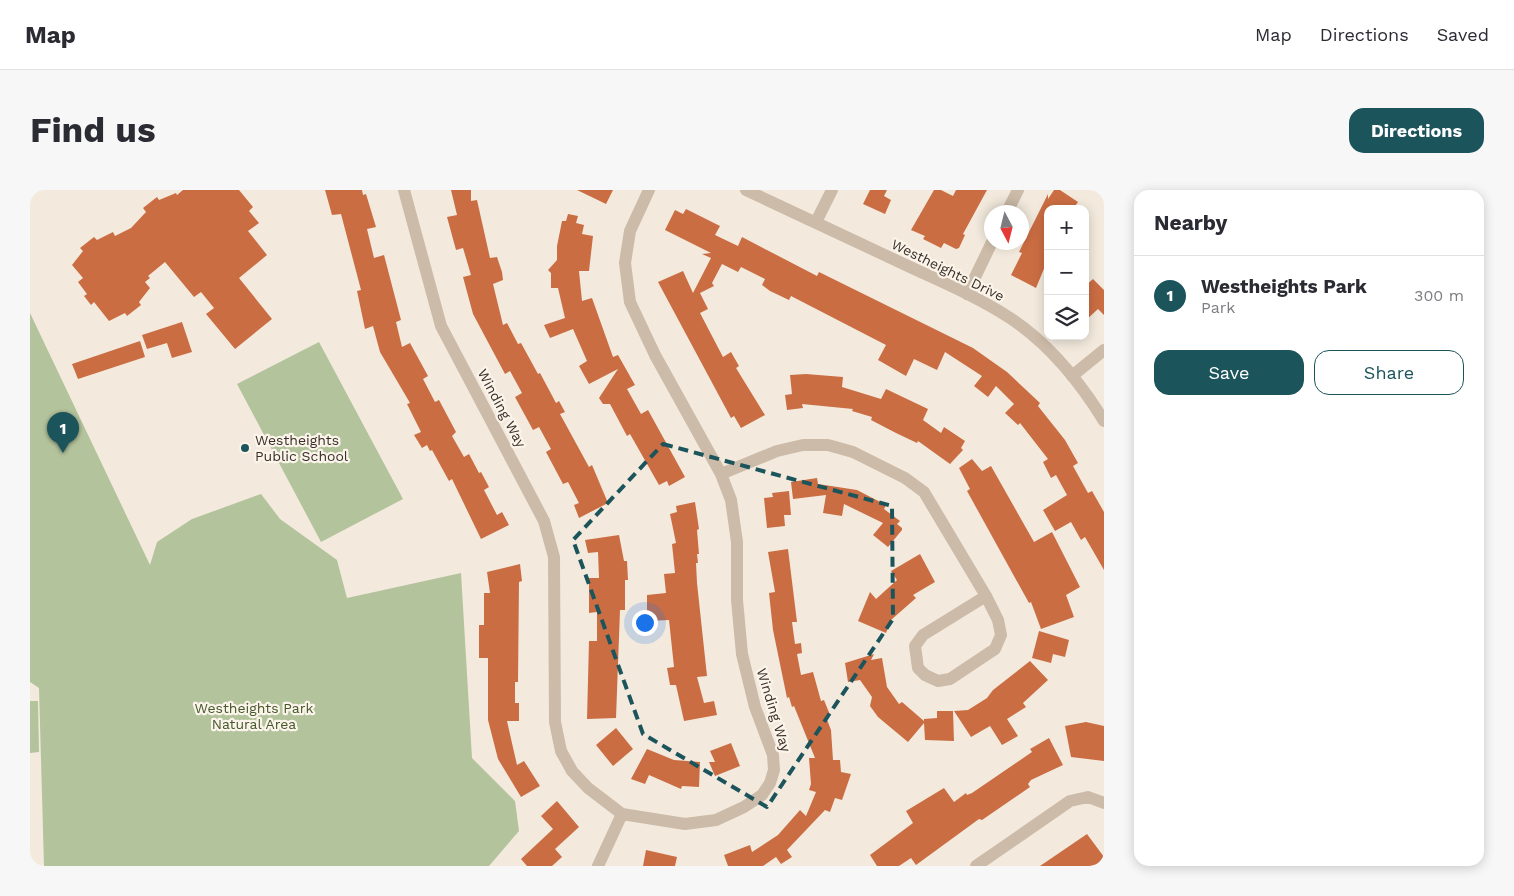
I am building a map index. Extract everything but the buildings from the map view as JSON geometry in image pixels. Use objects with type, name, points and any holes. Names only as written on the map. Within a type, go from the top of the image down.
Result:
[{"type":"street","name":"Winding Way","points":[[404,190],[442,326],[544,521],[549,537],[554,557],[555,722],[561,752],[572,771],[588,788],[622,814],[685,824],[716,820],[744,807],[762,795],[772,777],[773,755],[755,706],[742,654],[737,600],[737,542],[731,500],[721,474],[655,355],[630,302],[624,263],[630,231],[649,190]]},
{"type":"street","name":"Westheights Drive","points":[[746,190],[967,294],[1010,318],[1040,341],[1072,376],[1091,399],[1104,421]]},
{"type":"street","points":[[816,222],[832,190]]},
{"type":"street","points":[[1010,205],[1018,190]]},
{"type":"street","points":[[967,294],[988,250]]},
{"type":"street","points":[[1072,376],[1104,350]]},
{"type":"street","points":[[721,474],[777,451],[803,445],[828,445],[853,452],[905,478],[924,492],[986,596],[998,620],[1000,635],[995,649],[950,679],[938,681],[918,668],[915,646],[923,635],[986,596]]},
{"type":"street","points":[[976,866],[1070,801],[1088,797],[1104,803]]},
{"type":"street","points":[[598,866],[622,814]]},
{"type":"highlighted area","points":[[663,444],[892,506],[893,619],[767,807],[643,734],[573,540]]},
{"type":"green space","name":"Westheights Park Natural Area","points":[[30,313],[150,565],[157,542],[192,519],[261,494],[280,519],[337,560],[347,598],[461,573],[472,758],[515,801],[519,831],[489,866],[44,866],[39,688],[30,682]]},
{"type":"green space","points":[[319,342],[403,499],[321,542],[237,384]]},
{"type":"green space","points":[[30,701],[38,701],[39,752],[30,753]]},
{"type":"place","name":"Westheights Public School","points":[[245,448]]},
{"type":"place","name":"Westheights Park","points":[[63,453]]}]
